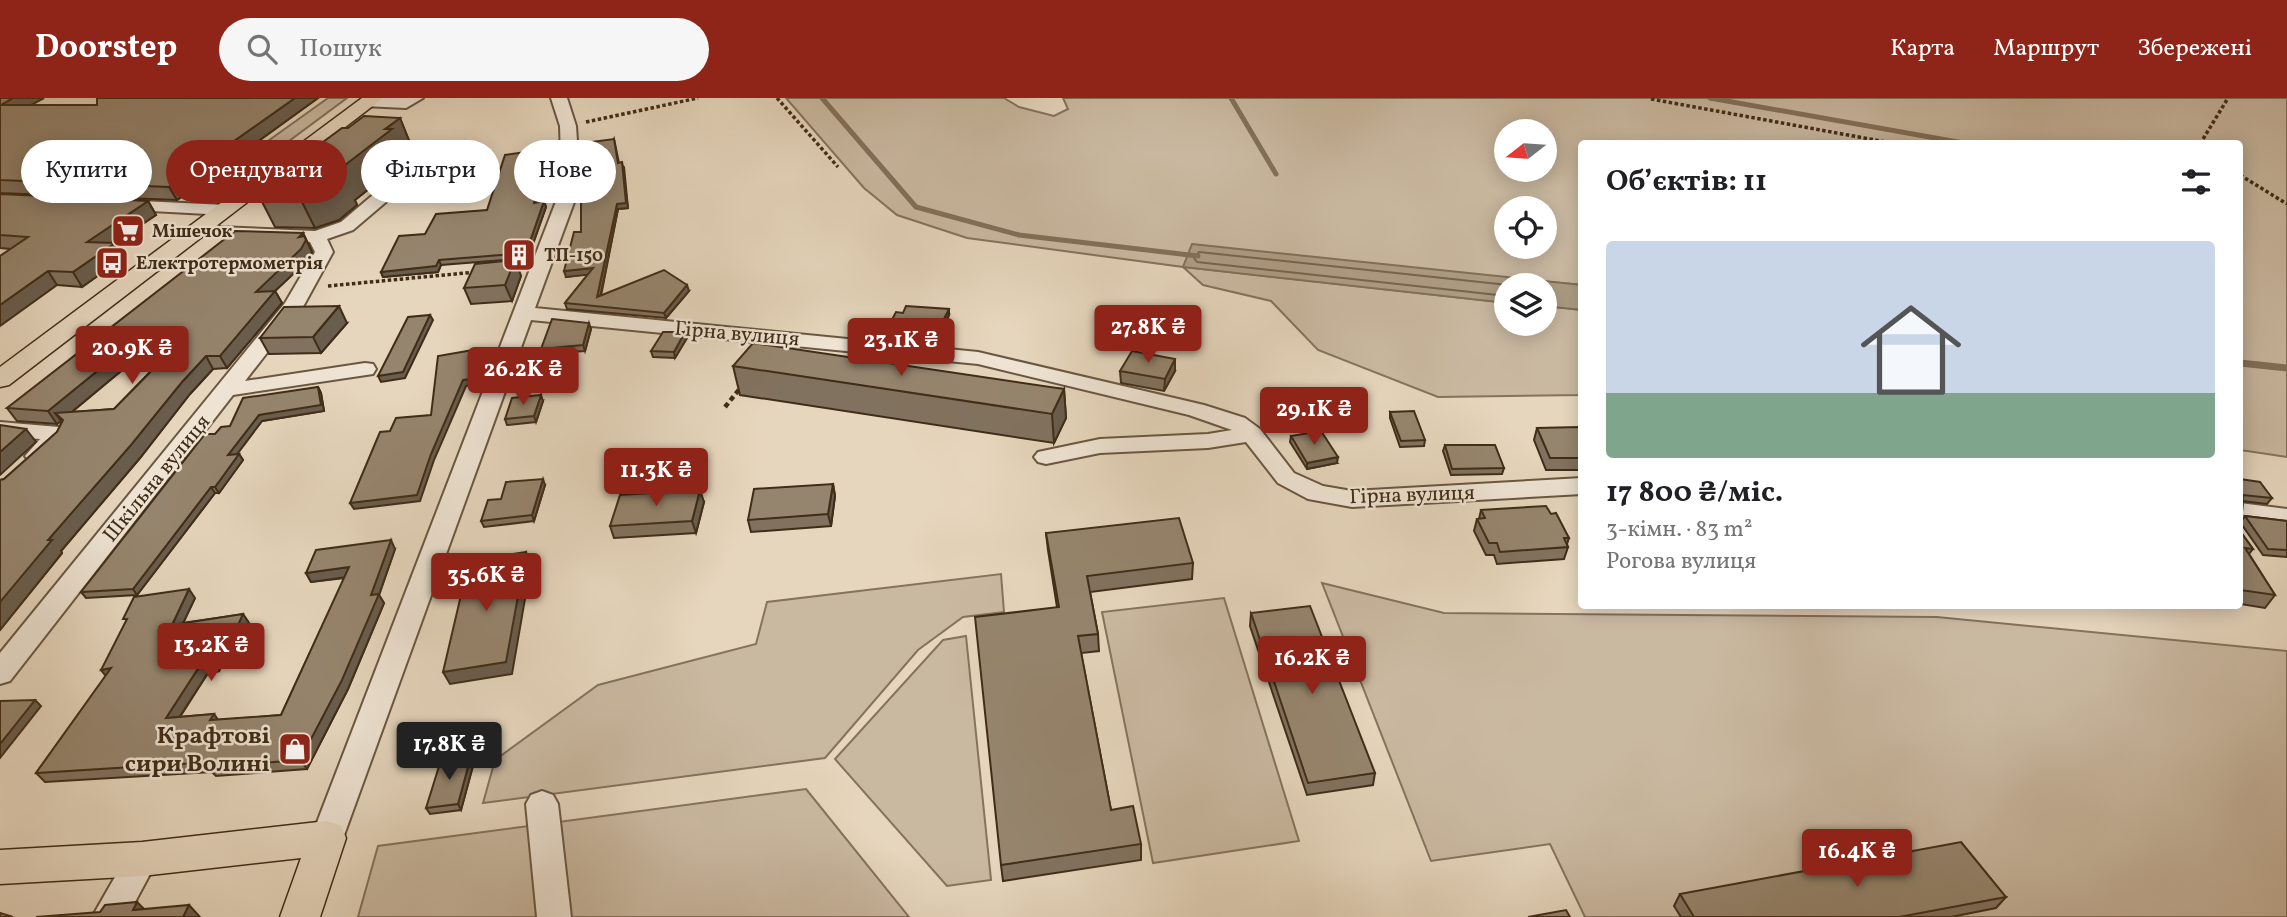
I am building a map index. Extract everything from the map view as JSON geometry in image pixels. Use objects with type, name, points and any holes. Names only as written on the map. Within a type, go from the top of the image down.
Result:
[{"type":"main road","points":[[0,379],[371,100]]},
{"type":"main road","points":[[0,867],[142,859],[327,838],[300,917]]},
{"type":"street","points":[[371,100],[405,103],[415,98]]},
{"type":"street","points":[[327,838],[544,265],[571,186],[568,126],[559,98]]},
{"type":"street","points":[[199,230],[317,237],[347,226],[374,203]]},
{"type":"street","points":[[98,204],[226,209]]},
{"type":"street","name":"Шкільна вулиця","points":[[0,673],[304,289],[324,252],[317,237]]},
{"type":"street","points":[[477,272],[544,265]]},
{"type":"street","name":"Гірна вулиця","points":[[525,313],[978,358],[1196,410],[1237,423],[1252,434],[1286,478],[1317,493],[1352,499],[1578,486]]},
{"type":"street","points":[[226,390],[365,369]]},
{"type":"street","points":[[0,429],[59,434],[16,476]]},
{"type":"street","points":[[1046,457],[1100,446],[1208,441],[1252,434]]},
{"type":"street","points":[[2243,511],[2287,517]]},
{"type":"street","points":[[542,804],[554,917]]},
{"type":"street","points":[[109,917],[142,859]]},
{"type":"path","points":[[568,126],[698,98]]},
{"type":"path","points":[[777,98],[838,167]]},
{"type":"path","points":[[2203,140],[2227,100],[2217,98]]},
{"type":"path","points":[[1651,99],[1875,140]]},
{"type":"path","points":[[2243,176],[2287,204]]},
{"type":"path","points":[[304,289],[477,272]]},
{"type":"path","points":[[725,407],[748,377]]},
{"type":"shaded area","points":[[328,98],[347,98],[290,140],[269,140]]},
{"type":"shaded area","points":[[786,98],[1004,98],[1019,107],[1054,116],[1068,109],[1063,98],[2287,98],[2287,457],[2243,450],[2243,140],[1578,140],[1578,285],[1557,283],[1557,273],[1494,273],[1494,277],[1403,268],[1184,267],[1494,302],[1494,336],[1557,336],[1557,307],[1578,310],[1578,395],[1438,397],[1318,350],[1271,301],[1203,285],[1183,267],[967,238],[897,215],[864,188]]},
{"type":"shaded area","points":[[1001,574],[1004,612],[963,617],[918,650],[825,758],[483,803],[495,760],[598,685],[756,644],[767,602]]},
{"type":"shaded area","points":[[1322,583],[1444,613],[1937,617],[2287,651],[2287,917],[1585,917],[1550,844],[1431,861]]},
{"type":"shaded area","points":[[1224,598],[1299,841],[1153,863],[1102,612]]},
{"type":"shaded area","points":[[966,636],[991,880],[947,886],[835,759],[943,640]]},
{"type":"shaded area","points":[[806,789],[909,917],[358,917],[378,846]]},
{"type":"water","points":[[1192,244],[1494,276],[1494,302],[1183,267]]},
{"type":"water","points":[[1557,282],[1578,285],[1578,310],[1557,307]]},
{"type":"building","points":[[0,98],[13,98],[1,105],[97,105],[97,98],[295,98],[236,140],[166,140],[166,187],[152,186],[152,140],[21,140],[21,181],[0,180]]},
{"type":"building","points":[[364,116],[400,118],[385,129],[392,129],[378,140],[361,140],[361,153],[347,164],[347,140],[326,140],[342,128],[348,128]]},
{"type":"building","points":[[616,151],[618,163],[622,162],[626,203],[617,204],[597,297],[664,270],[687,285],[664,313],[565,303],[593,268],[564,271],[574,232],[581,232],[581,203],[616,203]]},
{"type":"building","points":[[514,154],[514,203],[543,203],[526,253],[439,260],[436,266],[381,272],[399,236],[425,234],[436,214],[487,210],[489,203],[500,203],[500,170],[505,155]]},
{"type":"building","points":[[0,194],[21,195],[21,203],[145,203],[87,242],[115,243],[73,272],[48,271],[0,305],[0,256],[28,237],[0,235]]},
{"type":"building","points":[[235,231],[303,233],[299,237],[304,236],[306,240],[301,249],[256,292],[275,291],[220,356],[206,356],[182,382],[48,540],[52,540],[0,602],[0,480],[57,432],[63,420],[55,413],[114,409],[165,357],[112,359],[48,411],[7,408]]},
{"type":"building","points":[[515,260],[505,285],[464,288],[475,264]]},
{"type":"building","points":[[339,306],[313,337],[260,338],[284,307]]},
{"type":"building","points":[[906,306],[949,309],[934,339],[905,336],[907,332],[886,331],[896,312],[903,313]]},
{"type":"building","points":[[430,315],[403,372],[378,376],[408,317]]},
{"type":"building","points":[[552,319],[589,323],[583,345],[541,349]]},
{"type":"building","points":[[663,332],[685,332],[674,352],[651,351]]},
{"type":"building","points":[[753,343],[1064,389],[1052,414],[733,366]]},
{"type":"building","points":[[473,350],[472,379],[463,380],[431,454],[417,495],[350,503],[380,432],[390,431],[396,418],[431,415],[438,356]]},
{"type":"building","points":[[1132,351],[1175,359],[1165,379],[1120,371]]},
{"type":"building","points":[[318,387],[321,405],[259,415],[228,455],[239,454],[133,589],[81,592],[205,434],[215,434],[221,427],[230,426],[243,398]]},
{"type":"building","points":[[1330,392],[1337,414],[1306,416],[1299,393]]},
{"type":"building","points":[[541,395],[534,416],[505,419],[512,398]]},
{"type":"building","points":[[1414,411],[1425,440],[1401,441],[1390,412]]},
{"type":"building","points":[[0,425],[26,429],[0,452]]},
{"type":"building","points":[[1578,427],[1578,458],[1550,458],[1537,428]]},
{"type":"building","points":[[1321,431],[1338,457],[1307,463],[1291,436]]},
{"type":"building","points":[[1445,445],[1495,445],[1504,468],[1452,469]]},
{"type":"building","points":[[543,479],[532,515],[481,521],[488,500],[501,499],[506,482]]},
{"type":"building","points":[[2243,479],[2260,482],[2272,498],[2243,495]]},
{"type":"building","points":[[833,484],[828,514],[748,520],[754,489]]},
{"type":"building","points":[[700,490],[692,521],[610,526],[620,495]]},
{"type":"building","points":[[1546,506],[1551,514],[1556,513],[1569,538],[1564,538],[1568,547],[1500,552],[1497,543],[1489,543],[1477,519],[1485,518],[1481,510]]},
{"type":"building","points":[[2245,516],[2287,521],[2287,550],[2268,549]]},
{"type":"building","points":[[1179,518],[1193,563],[1087,576],[1098,634],[1078,636],[1111,810],[1133,806],[1141,844],[1001,865],[975,617],[1059,607],[1046,533]]},
{"type":"building","points":[[2243,535],[2253,549],[2245,548],[2275,595],[2243,590]]},
{"type":"building","points":[[391,540],[371,595],[379,594],[342,680],[300,760],[209,767],[212,762],[36,773],[111,668],[101,670],[127,619],[123,619],[134,597],[189,589],[172,625],[243,614],[232,639],[221,641],[212,662],[201,664],[166,718],[214,714],[210,720],[281,715],[349,567],[306,573],[316,550]]},
{"type":"building","points":[[526,552],[506,662],[443,672],[469,561]]},
{"type":"building","points":[[1310,606],[1375,773],[1308,783],[1251,613]]},
{"type":"building","points":[[35,700],[0,744],[0,701]]},
{"type":"building","points":[[471,756],[458,804],[426,808],[441,760]]},
{"type":"building","points":[[1961,842],[2006,897],[1899,917],[1694,917],[1680,894]]},
{"type":"building","points":[[137,902],[133,910],[189,905],[183,917],[36,917],[100,912],[105,905]]},
{"type":"building","points":[[1566,910],[1570,917],[1528,917]]},
{"type":"waterway","points":[[822,98],[916,207],[1019,235],[1198,256]]},
{"type":"waterway","points":[[1231,98],[1276,174]]},
{"type":"waterway","points":[[1710,98],[1946,140]]},
{"type":"waterway","points":[[2243,363],[2287,368]]},
{"type":"place","name":"Мішечок","points":[[128,231]]},
{"type":"place","name":"ТП-150","points":[[519,255]]},
{"type":"place","name":"Електротермометрія","points":[[112,263]]},
{"type":"place","name":"Крафтові сири Волині","points":[[295,749]]}]
